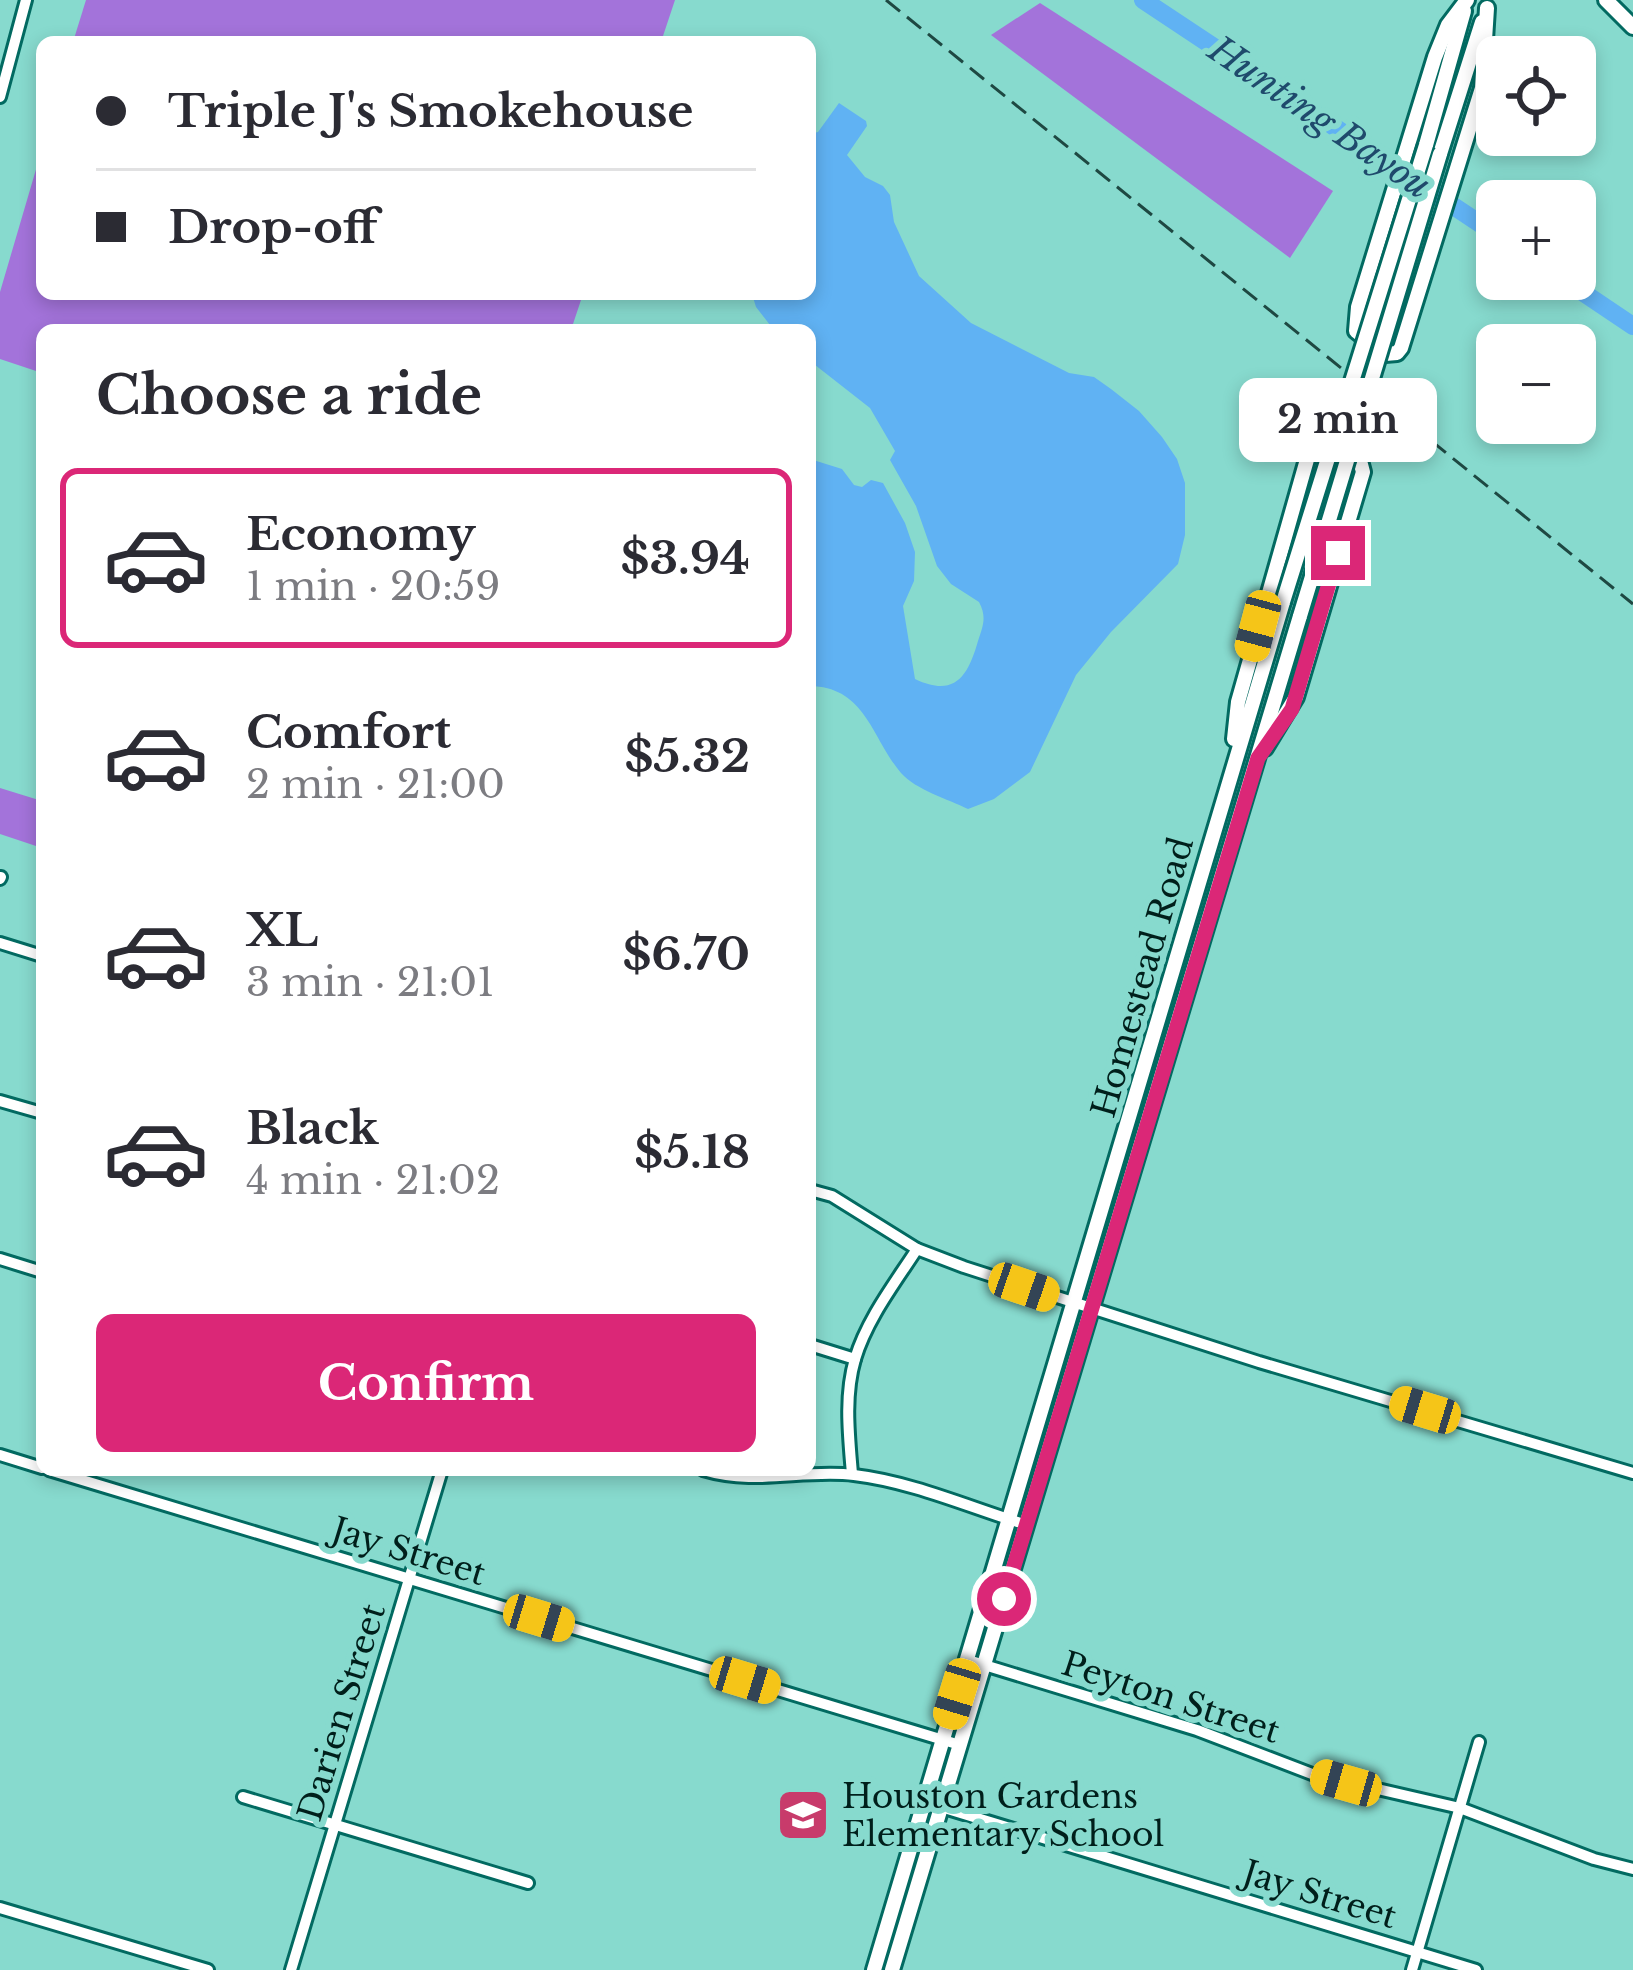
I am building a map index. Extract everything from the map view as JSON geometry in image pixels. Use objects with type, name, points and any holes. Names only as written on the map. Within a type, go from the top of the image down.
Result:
[{"type":"main road","points":[[1467,0],[1442,37],[1355,320],[1361,337],[1385,354],[1401,348],[1460,159],[1485,69],[1488,4]]},
{"type":"main road","name":"Homestead Road","points":[[874,1970],[1233,762],[1467,0]]},
{"type":"main road","points":[[1606,0],[1633,27]]},
{"type":"main road","name":"Homestead Road","points":[[892,1970],[1488,4]]},
{"type":"main road","points":[[1233,762],[1235,717],[1268,588],[1312,442],[1328,431],[1358,457],[1363,472],[1296,697],[1258,758]]},
{"type":"street","points":[[0,97],[26,0]]},
{"type":"street","points":[[0,943],[36,954]]},
{"type":"street","points":[[0,1101],[36,1111]]},
{"type":"street","points":[[816,1192],[832,1196],[917,1249],[1093,1309],[1633,1474]]},
{"type":"street","points":[[852,1474],[848,1415],[855,1358],[917,1249]]},
{"type":"street","points":[[0,1259],[36,1270]]},
{"type":"street","points":[[816,1347],[855,1358]]},
{"type":"street","name":"Jay Street","points":[[0,1455],[36,1466]]},
{"type":"street","points":[[736,1476],[758,1480],[852,1474],[1028,1526]]},
{"type":"street","name":"Jay Street","points":[[68,1476],[960,1744]]},
{"type":"street","name":"Darien Street","points":[[291,1970],[440,1476]]},
{"type":"street","name":"Peyton Street","points":[[968,1660],[1197,1730],[1312,1774],[1460,1808],[1633,1869]]},
{"type":"street","points":[[1412,1970],[1479,1742]]},
{"type":"street","points":[[243,1797],[528,1883]]},
{"type":"street","name":"Jay Street","points":[[941,1807],[1476,1970]]},
{"type":"street","points":[[0,1908],[208,1970]]},
{"type":"shaded area","points":[[86,0],[675,0],[663,36],[75,36]]},
{"type":"shaded area","points":[[1040,3],[1333,191],[1290,258],[991,35]]},
{"type":"shaded area","points":[[36,169],[36,300],[581,300],[573,324],[36,324],[36,371],[0,359],[0,292]]},
{"type":"shaded area","points":[[0,788],[36,799],[36,846],[0,834]]},
{"type":"water","points":[[839,103],[866,121],[847,155],[865,177],[890,195],[894,222],[919,276],[971,323],[1069,373],[1094,377],[1111,389],[1162,437],[1185,483],[1185,535],[1178,564],[1076,675],[1030,772],[994,799],[968,809],[907,779],[856,705],[844,695],[816,687],[816,461],[842,469],[854,485],[862,487],[871,480],[883,483],[905,523],[915,552],[914,581],[903,606],[915,679],[940,686],[958,680],[970,664],[983,622],[979,602],[951,584],[937,566],[916,506],[890,460],[895,451],[870,408],[816,366],[816,324],[769,324],[756,307],[754,300],[816,300],[818,132]]},
{"type":"waterway","name":"Hunting Bayou","points":[[1143,0],[1476,221]]},
{"type":"waterway","name":"Hunting Bayou","points":[[1594,300],[1633,326]]},
{"type":"railway","points":[[886,0],[1633,604]]},
{"type":"place","name":"Houston Gardens Elementary School","points":[[803,1815]]},
{"type":"route","points":[[1004,1599],[1258,758],[1292,709],[1338,553]]}]
